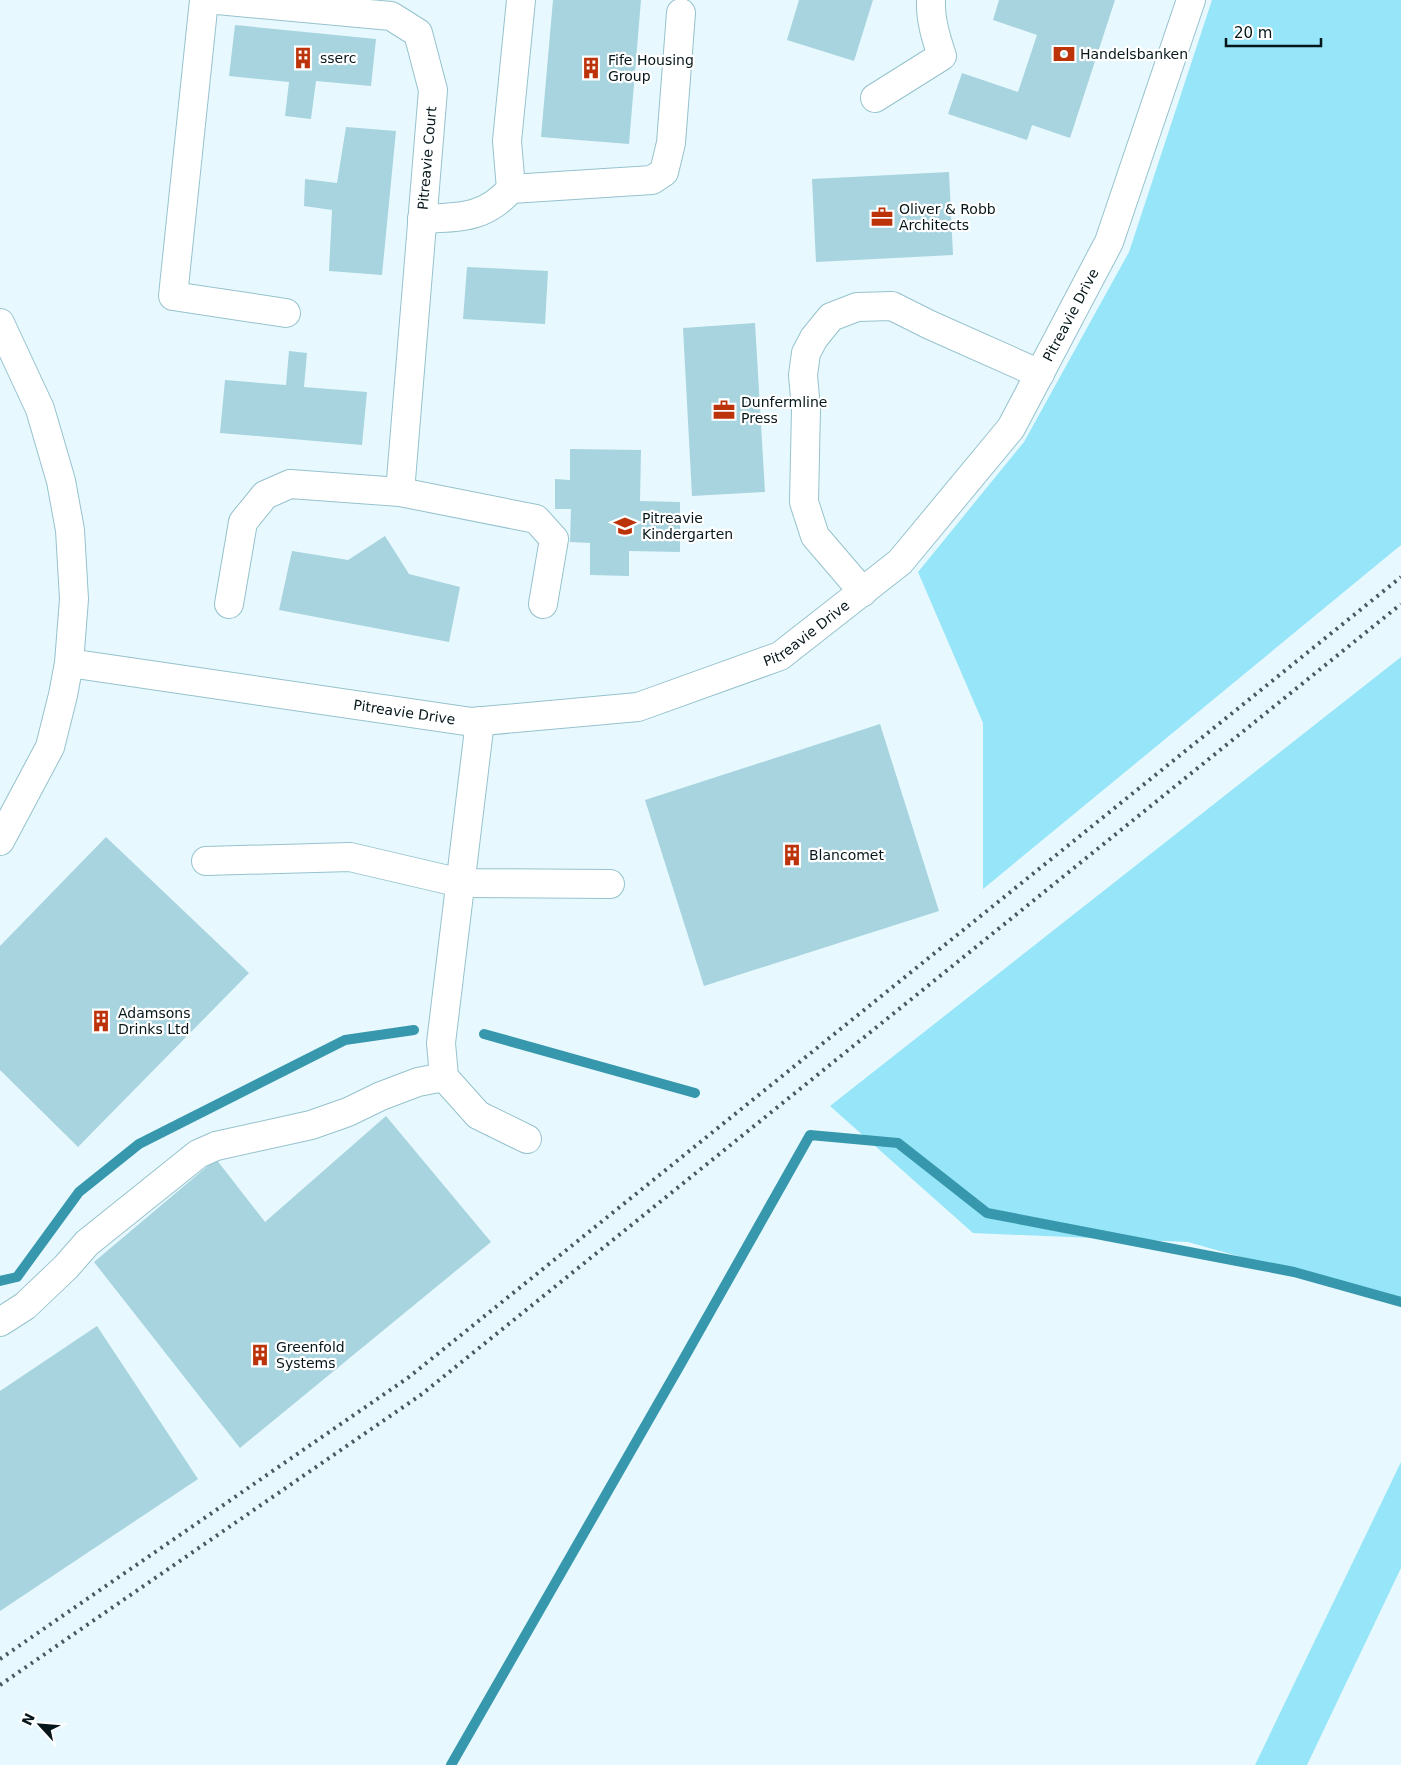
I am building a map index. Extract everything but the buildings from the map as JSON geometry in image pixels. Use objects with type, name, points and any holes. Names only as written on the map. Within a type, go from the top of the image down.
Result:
[{"type":"street","points":[[204,0],[173,296],[286,314]]},
{"type":"street","name":"Pitreavie Court","points":[[217,0],[396,8],[418,33],[433,90],[400,492]]},
{"type":"street","points":[[511,189],[507,141],[521,0]]},
{"type":"street","points":[[875,98],[942,56],[930,9],[930,0]]},
{"type":"street","name":"Pitreavie Drive","points":[[70,663],[462,721],[480,721],[638,707],[780,656],[900,562],[1011,428],[1109,242],[1191,0]]},
{"type":"street","points":[[422,219],[466,217],[498,203],[511,189],[652,180],[664,172],[671,143],[681,13]]},
{"type":"street","points":[[863,592],[815,536],[804,502],[806,409],[803,375],[806,354],[814,338],[830,317],[856,307],[892,306],[1040,374]]},
{"type":"street","points":[[0,323],[40,410],[61,480],[70,530],[74,599],[70,663],[50,747],[0,841]]},
{"type":"street","points":[[228,604],[243,522],[265,495],[290,484],[400,492],[536,519],[554,539],[543,604]]},
{"type":"street","points":[[480,721],[441,1043],[444,1078],[478,1115],[527,1139]]},
{"type":"street","points":[[206,861],[350,858],[461,884],[610,884]]},
{"type":"street","points":[[0,1322],[25,1306],[66,1267],[87,1243],[198,1154],[216,1146],[310,1125],[348,1112],[381,1096],[418,1082],[444,1078]]},
{"type":"shaded area","points":[[1212,0],[1401,0],[1401,545],[983,889],[983,723],[918,572],[1024,442],[1129,252]]},
{"type":"shaded area","points":[[1401,657],[1401,1302],[1188,1242],[973,1233],[830,1106]]},
{"type":"shaded area","points":[[1401,1462],[1401,1568],[1307,1765],[1255,1765]]},
{"type":"waterway","points":[[0,1281],[17,1277],[79,1192],[139,1144],[345,1040],[414,1030]]},
{"type":"waterway","points":[[484,1034],[695,1093]]},
{"type":"waterway","points":[[451,1765],[810,1135],[898,1143],[987,1213],[1294,1272],[1401,1302]]},
{"type":"railway","points":[[0,1659],[409,1377],[1401,577]]},
{"type":"railway","points":[[0,1685],[422,1394],[1401,604]]},
{"type":"place","name":"Handelsbanken","points":[[1064,54]]},
{"type":"place","name":"sserc","points":[[303,58]]},
{"type":"place","name":"Fife Housing Group","points":[[591,68]]},
{"type":"place","name":"Oliver & Robb Architects","points":[[882,217]]},
{"type":"place","name":"Dunfermline Press","points":[[724,410]]},
{"type":"place","name":"Pitreavie Kindergarten","points":[[625,526]]},
{"type":"place","name":"Blancomet","points":[[792,855]]},
{"type":"place","name":"Adamsons Drinks Ltd","points":[[101,1021]]},
{"type":"place","name":"Greenfold Systems","points":[[260,1355]]}]
